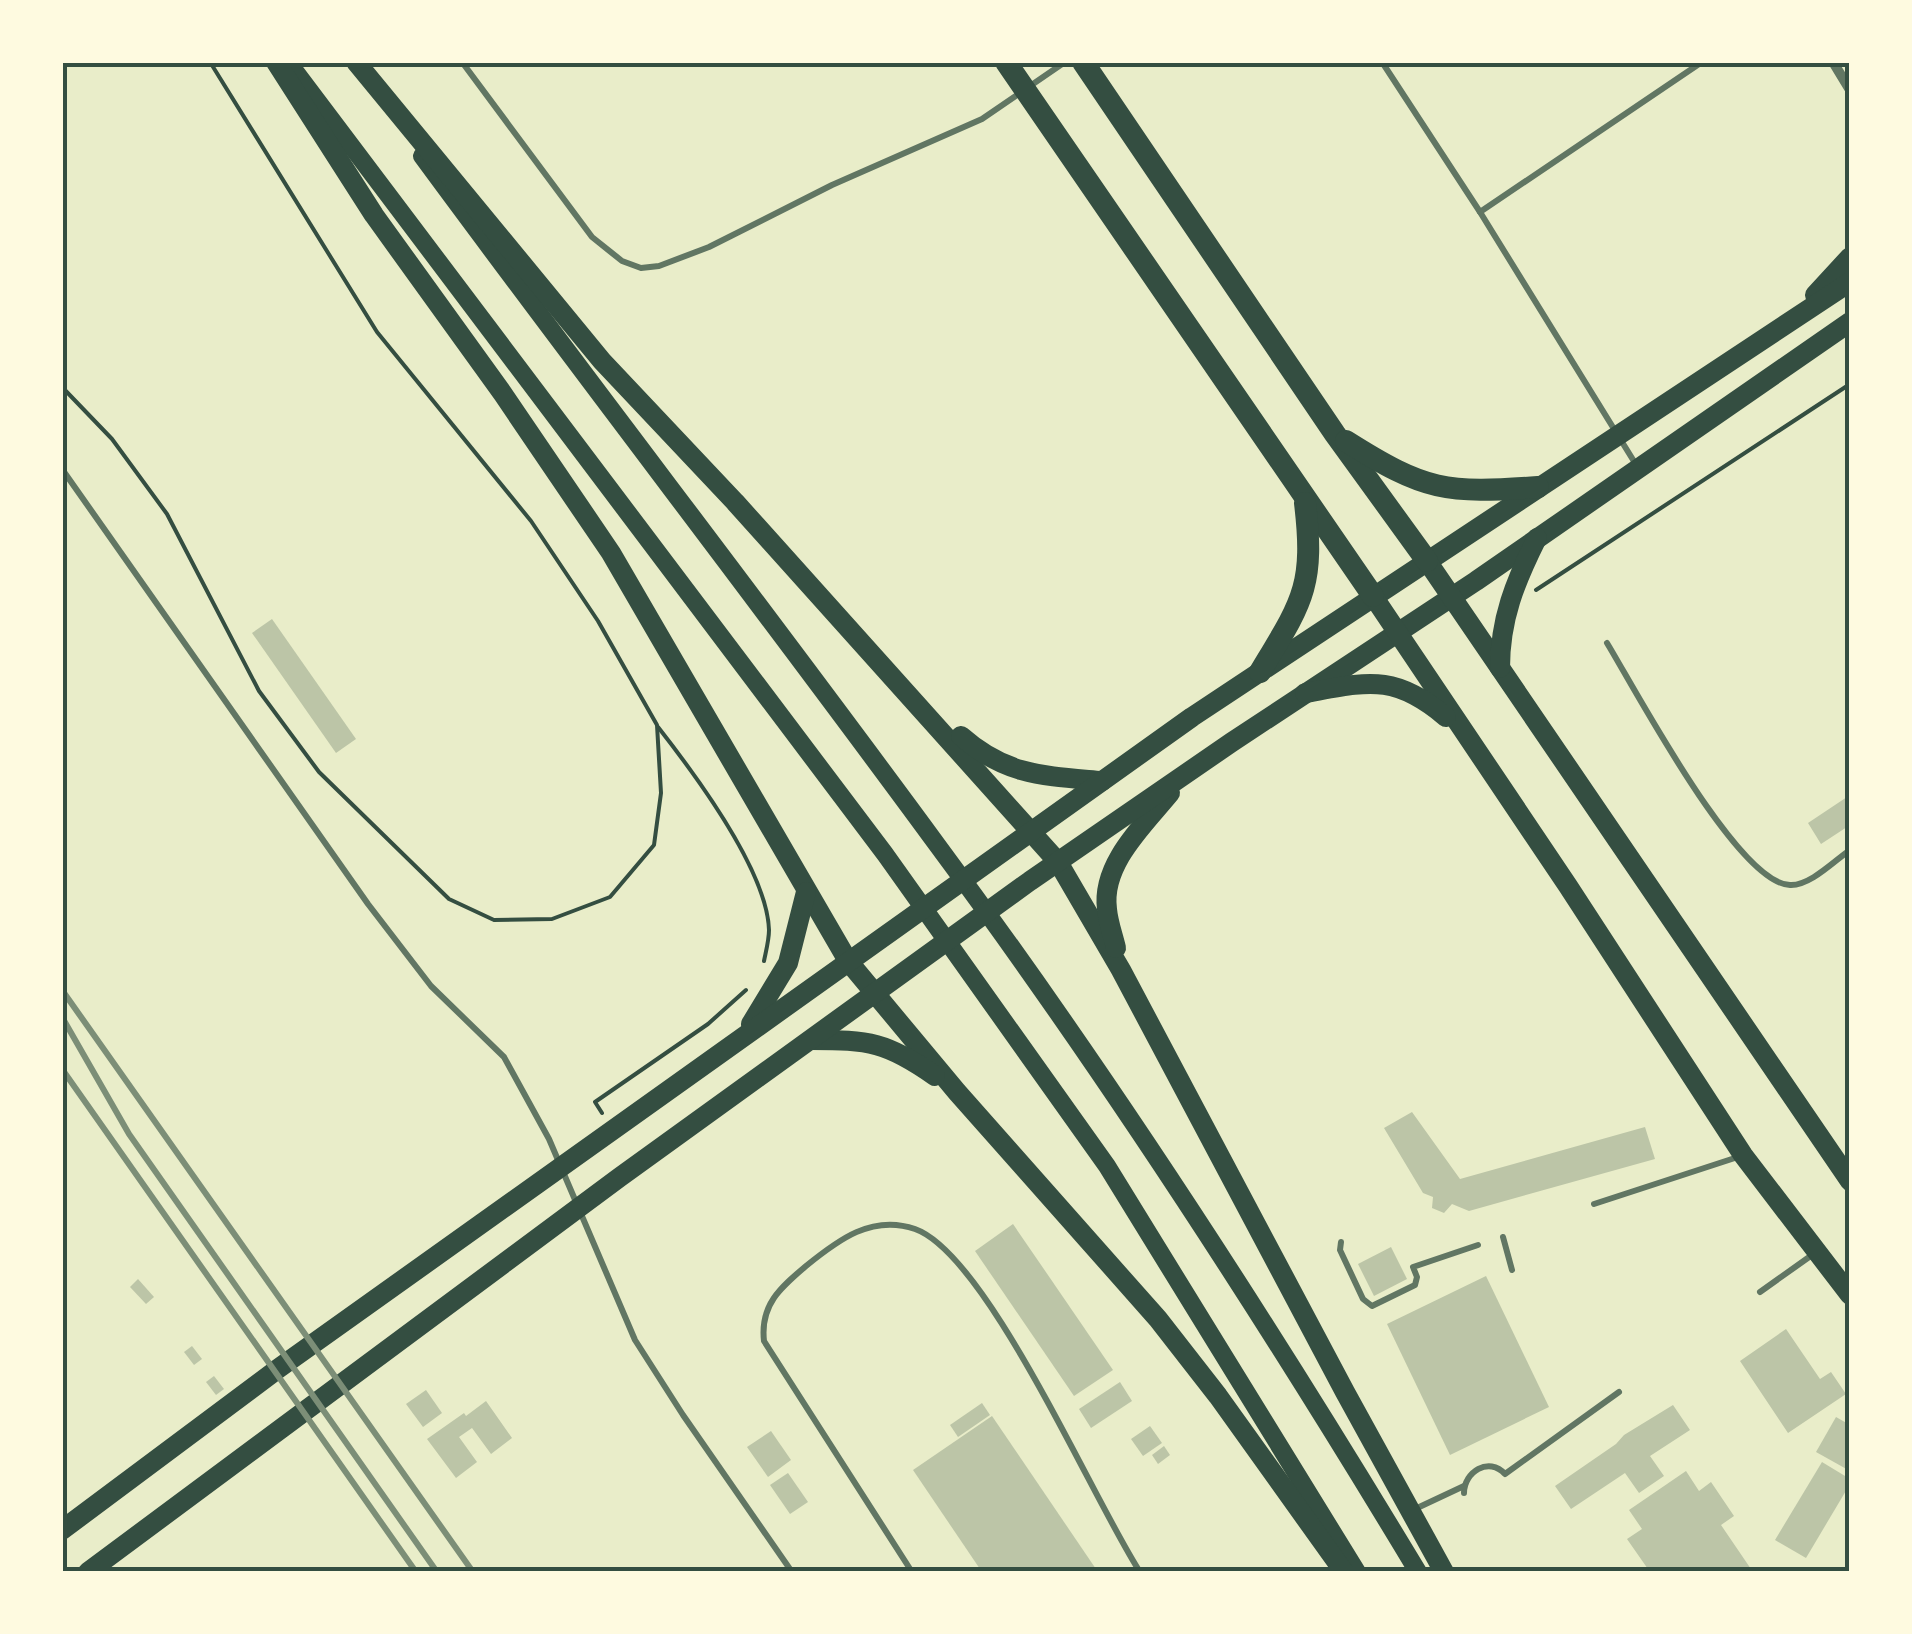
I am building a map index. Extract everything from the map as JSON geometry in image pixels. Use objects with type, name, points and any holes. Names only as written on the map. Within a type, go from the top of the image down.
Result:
[{"type":"highway","points":[[1006,62],[1373,596]]},
{"type":"highway","points":[[1083,62],[1426,562]]},
{"type":"highway","points":[[1335,434],[1394,471],[1431,486],[1460,491],[1538,487]]},
{"type":"highway","points":[[1260,672],[1304,592],[1309,570],[1304,496]]},
{"type":"main road","points":[[276,62],[374,215],[611,553],[848,960],[957,1092],[1158,1319],[1344,1572]]},
{"type":"main road","points":[[288,62],[885,854],[1107,1166],[1357,1572]]},
{"type":"main road","points":[[355,62],[602,362],[1058,862],[1122,970],[1444,1572]]},
{"type":"main road","points":[[355,62],[601,400],[940,848],[1172,1178],[1418,1572]]},
{"type":"main road","points":[[1794,319],[1850,257]]},
{"type":"main road","points":[[62,1530],[279,1368],[1102,781],[1373,596],[1850,282]]},
{"type":"main road","points":[[88,1572],[620,1176],[1030,881],[1850,322]]},
{"type":"main road","points":[[1826,338],[1850,334]]},
{"type":"main road","points":[[1500,668],[1506,606],[1537,538]]},
{"type":"main road","points":[[1426,562],[1850,1181]]},
{"type":"main road","points":[[1373,596],[1568,886],[1742,1156],[1814,1254],[1850,1295]]},
{"type":"main road","points":[[878,661],[994,762],[1018,772],[1102,781]]},
{"type":"main road","points":[[1305,693],[1384,683],[1425,699],[1463,731]]},
{"type":"main road","points":[[1122,970],[1106,908],[1110,876],[1128,845],[1183,775]]},
{"type":"main road","points":[[745,1034],[788,964],[806,892]]},
{"type":"main road","points":[[811,1040],[860,1040],[890,1048],[957,1092]]},
{"type":"street","points":[[1833,62],[1850,90]]},
{"type":"lane","points":[[462,62],[592,237],[622,262],[641,268],[659,266],[709,248],[862,170],[982,119],[1065,62]]},
{"type":"lane","points":[[1382,62],[1638,468]]},
{"type":"lane","points":[[1480,212],[1702,62]]},
{"type":"lane","points":[[62,468],[368,904],[432,986],[504,1057],[549,1138],[635,1340],[682,1415],[792,1572]]},
{"type":"lane","points":[[1607,643],[1726,835],[1767,877],[1790,886],[1806,881],[1850,850]]},
{"type":"lane","points":[[1594,1204],[1742,1156]]},
{"type":"lane","points":[[912,1572],[764,1342],[762,1327],[768,1305],[779,1288],[834,1243],[866,1226],[890,1224],[915,1229],[936,1240],[974,1286],[1041,1385],[1080,1467],[1140,1572]]},
{"type":"lane","points":[[1503,1237],[1512,1270]]},
{"type":"lane","points":[[1341,1242],[1340,1250],[1363,1299],[1372,1306],[1415,1284],[1413,1268],[1478,1245]]},
{"type":"lane","points":[[1760,1292],[1814,1254]]},
{"type":"lane","points":[[1411,1511],[1464,1490],[1478,1469],[1499,1467],[1505,1474],[1619,1392]]},
{"type":"path","points":[[210,62],[377,332],[531,522],[598,621],[657,725],[694,774],[740,849],[760,892],[769,930],[764,962]]},
{"type":"path","points":[[1506,606],[1522,603],[1552,576],[1850,384]]},
{"type":"path","points":[[62,387],[112,439],[168,514],[260,691],[320,772],[448,899],[494,920],[552,919],[610,897],[654,845],[661,793],[657,725]]},
{"type":"path","points":[[606,1134],[595,1102],[708,1024],[746,990]]},
{"type":"building","points":[[272,619],[356,739],[336,753],[252,633]]},
{"type":"building","points":[[1850,795],[1850,825],[1821,844],[1808,823]]},
{"type":"building","points":[[1412,1112],[1460,1179],[1645,1127],[1655,1159],[1469,1211],[1452,1204],[1444,1213],[1432,1208],[1433,1197],[1423,1193],[1384,1128]]},
{"type":"building","points":[[1013,1224],[1113,1370],[1074,1396],[975,1251]]},
{"type":"building","points":[[1391,1247],[1407,1279],[1374,1296],[1358,1264]]},
{"type":"building","points":[[1486,1276],[1549,1407],[1450,1455],[1387,1324]]},
{"type":"building","points":[[138,1279],[154,1297],[146,1304],[130,1287]]},
{"type":"building","points":[[1786,1329],[1820,1379],[1831,1372],[1846,1394],[1788,1433],[1740,1361]]},
{"type":"building","points":[[192,1346],[202,1359],[194,1365],[184,1352]]},
{"type":"building","points":[[214,1376],[224,1389],[216,1395],[206,1382]]},
{"type":"building","points":[[1120,1382],[1132,1401],[1091,1428],[1079,1409]]},
{"type":"building","points":[[426,1390],[442,1413],[423,1427],[406,1404]]},
{"type":"building","points":[[486,1401],[512,1438],[491,1454],[472,1428],[459,1437],[477,1462],[456,1478],[427,1439]]},
{"type":"building","points":[[982,1403],[990,1415],[958,1437],[950,1425]]},
{"type":"building","points":[[1673,1405],[1690,1430],[1650,1456],[1664,1476],[1639,1493],[1625,1473],[1571,1509],[1555,1486]]},
{"type":"building","points":[[992,1416],[1098,1572],[982,1572],[913,1470]]},
{"type":"building","points":[[1836,1417],[1850,1425],[1850,1471],[1816,1452]]},
{"type":"building","points":[[1150,1426],[1162,1443],[1143,1456],[1131,1439]]},
{"type":"building","points":[[771,1431],[791,1460],[768,1477],[747,1447]]},
{"type":"building","points":[[1164,1446],[1170,1455],[1158,1464],[1152,1455]]},
{"type":"building","points":[[1822,1462],[1850,1479],[1850,1484],[1806,1558],[1775,1540]]},
{"type":"building","points":[[1686,1471],[1699,1491],[1711,1482],[1734,1516],[1721,1525],[1753,1572],[1672,1572],[1669,1568],[1650,1572],[1627,1539],[1642,1529],[1629,1510]]},
{"type":"building","points":[[788,1473],[808,1502],[790,1514],[770,1485]]},
{"type":"railway","points":[[62,990],[473,1572]]},
{"type":"railway","points":[[62,1017],[129,1134],[437,1572]]},
{"type":"railway","points":[[62,1069],[416,1572]]}]
